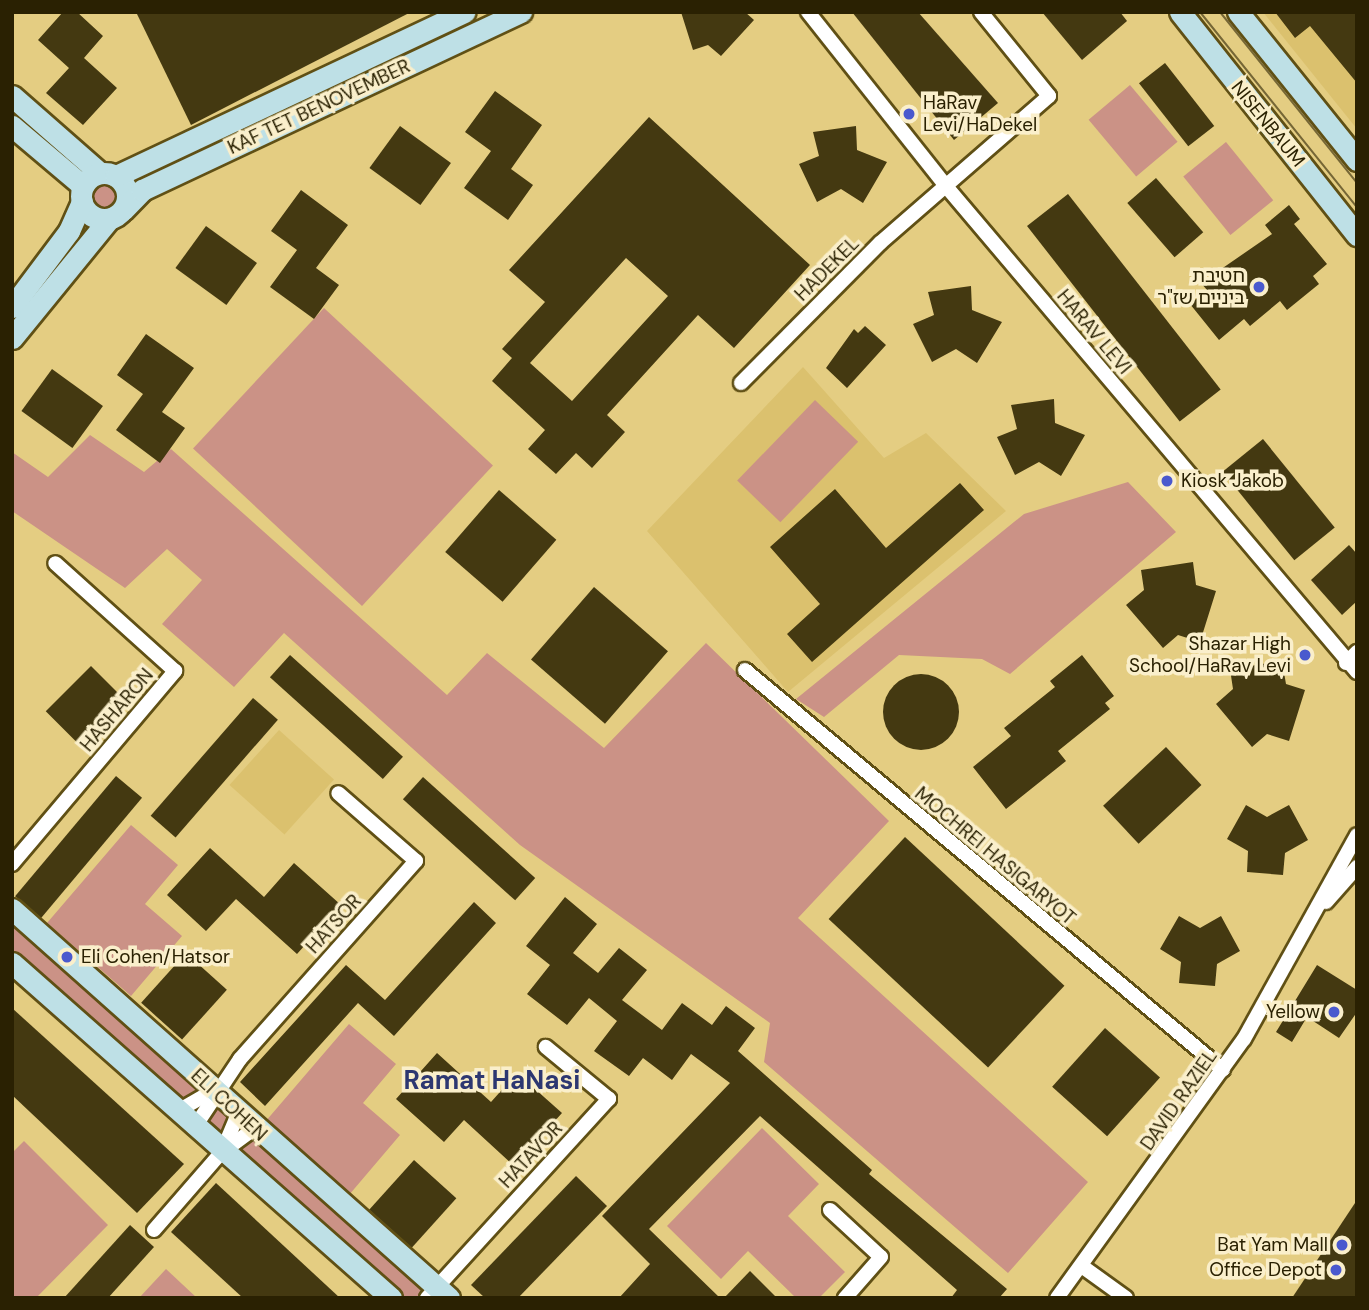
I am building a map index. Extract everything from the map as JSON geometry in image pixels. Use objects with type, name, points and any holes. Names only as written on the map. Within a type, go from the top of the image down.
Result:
[{"type":"street","name":"KAF TET BENOVEMBER","points":[[83,194],[108,174],[464,12]]},
{"type":"street","name":"KAF TET BENOVEMBER","points":[[12,338],[116,215],[142,190],[521,12]]},
{"type":"street","name":"HARAV LEVI","points":[[808,12],[944,185],[1353,662]]},
{"type":"street","name":"HADEKEL","points":[[741,383],[944,185],[1049,96],[981,12]]},
{"type":"street","name":"NISENBAUM","points":[[1180,12],[1357,234]]},
{"type":"street","points":[[1238,12],[1357,160]]},
{"type":"street","points":[[12,96],[127,190],[116,215],[94,217],[83,194],[12,126]]},
{"type":"street","points":[[12,307],[69,231],[83,194]]},
{"type":"street","name":"HASHARON","points":[[12,864],[175,671],[55,563]]},
{"type":"street","name":"MOCHREI HASIGARYOT","points":[[745,670],[1223,1070]]},
{"type":"street","name":"HATSOR","points":[[194,1128],[214,1090],[416,861],[338,793]]},
{"type":"street","name":"DAVID RAZIEL","points":[[1057,1298],[1083,1268],[1223,1070],[1315,913],[1357,835]]},
{"type":"street","name":"DAVID RAZIEL","points":[[1315,913],[1357,867]]},
{"type":"street","name":"ELI COHEN","points":[[12,909],[437,1294]]},
{"type":"street","name":"ELI COHEN","points":[[12,964],[178,1111],[221,1153],[391,1298]]},
{"type":"street","name":"HATAVOR","points":[[437,1294],[609,1099],[546,1047]]},
{"type":"street","name":"HATSOR","points":[[178,1111],[214,1090]]},
{"type":"street","points":[[221,1153],[238,1114]]},
{"type":"street","points":[[154,1230],[221,1153],[255,1128]]},
{"type":"street","points":[[830,1210],[881,1257],[845,1298]]},
{"type":"street","points":[[1083,1268],[1126,1298]]},
{"type":"shaded area","points":[[1263,12],[1357,12],[1357,129]]},
{"type":"shaded area","points":[[1130,85],[1178,142],[1136,176],[1089,120]]},
{"type":"shaded area","points":[[1226,142],[1273,200],[1230,235],[1183,177]]},
{"type":"shaded area","points":[[103,181],[115,185],[119,197],[115,209],[103,213],[91,209],[87,197],[91,185]]},
{"type":"shaded area","points":[[324,308],[493,466],[362,606],[193,448]]},
{"type":"shaded area","points":[[803,367],[884,458],[926,433],[1006,511],[788,692],[647,531]]},
{"type":"shaded area","points":[[815,400],[858,442],[780,522],[737,481]]},
{"type":"shaded area","points":[[90,435],[144,472],[171,449],[447,695],[487,653],[604,748],[706,643],[889,821],[798,918],[1088,1182],[1008,1273],[764,1062],[770,1023],[520,845],[284,633],[234,687],[162,624],[202,580],[167,549],[125,588],[12,511],[12,452],[48,477]]},
{"type":"shaded area","points":[[1128,482],[1176,532],[1010,674],[982,659],[899,655],[824,717],[796,699],[1024,514]]},
{"type":"shaded area","points":[[279,730],[334,780],[284,835],[229,785]]},
{"type":"shaded area","points":[[131,825],[178,865],[145,904],[182,936],[131,996],[47,923]]},
{"type":"shaded area","points":[[12,909],[449,1298],[391,1298],[12,963]]},
{"type":"shaded area","points":[[349,1024],[396,1064],[363,1103],[400,1135],[349,1195],[265,1122]]},
{"type":"shaded area","points":[[762,1128],[819,1184],[788,1216],[845,1272],[819,1298],[796,1298],[748,1251],[721,1279],[667,1226]]},
{"type":"shaded area","points":[[24,1141],[108,1225],[36,1298],[12,1298],[12,1153]]},
{"type":"shaded area","points":[[166,1269],[197,1298],[139,1298]]},
{"type":"building","points":[[63,12],[77,12],[103,36],[84,58],[117,88],[83,125],[46,93],[69,68],[38,40]]},
{"type":"building","points":[[136,12],[411,12],[191,125]]},
{"type":"building","points":[[681,12],[745,12],[754,20],[721,56],[708,45],[693,50]]},
{"type":"building","points":[[852,12],[918,12],[998,103],[954,140]]},
{"type":"building","points":[[1042,12],[1120,12],[1127,21],[1082,60]]},
{"type":"building","points":[[1275,12],[1357,12],[1357,83],[1310,26],[1295,38]]},
{"type":"building","points":[[1165,63],[1214,126],[1188,146],[1139,83]]},
{"type":"building","points":[[495,91],[542,125],[511,169],[533,185],[508,220],[464,188],[491,151],[465,132]]},
{"type":"building","points":[[649,117],[810,265],[734,348],[698,315],[607,415],[625,432],[592,468],[576,453],[556,474],[528,449],[545,430],[492,381],[512,358],[502,349],[545,302],[509,270]],"holes":[[[626,258],[668,296],[572,401],[530,363]]]},
{"type":"building","points":[[400,126],[451,163],[420,205],[369,168]]},
{"type":"building","points":[[856,126],[857,150],[887,162],[863,203],[841,189],[817,202],[799,164],[819,156],[813,132]]},
{"type":"building","points":[[1156,178],[1203,232],[1175,257],[1127,203]]},
{"type":"building","points":[[301,190],[348,225],[316,268],[339,285],[314,319],[270,287],[297,250],[271,231]]},
{"type":"building","points":[[1068,194],[1221,389],[1180,421],[1027,226]]},
{"type":"building","name":"חטיבת ביניים שז\"ר","points":[[1289,205],[1300,219],[1294,224],[1327,264],[1313,276],[1319,284],[1287,310],[1280,301],[1250,326],[1244,319],[1219,340],[1190,304],[1207,290],[1201,283],[1272,234],[1265,225]]},
{"type":"building","points":[[206,226],[257,263],[226,305],[175,268]]},
{"type":"building","points":[[971,286],[972,310],[1002,322],[977,363],[956,349],[932,362],[913,324],[934,315],[928,292]]},
{"type":"building","points":[[865,326],[886,345],[847,388],[826,368],[854,329],[858,333]]},
{"type":"building","points":[[146,334],[194,368],[162,412],[185,428],[160,463],[116,430],[143,394],[117,375]]},
{"type":"building","points":[[52,369],[103,406],[72,448],[21,411]]},
{"type":"building","points":[[1054,399],[1055,423],[1085,435],[1061,476],[1039,462],[1015,475],[997,437],[1017,429],[1011,405]]},
{"type":"building","points":[[1263,439],[1335,528],[1294,560],[1223,472]]},
{"type":"building","points":[[960,483],[984,510],[812,662],[787,634],[820,604],[770,547],[835,489],[886,548]]},
{"type":"building","points":[[499,490],[556,540],[503,602],[445,552]]},
{"type":"building","points":[[1349,545],[1357,554],[1357,601],[1342,615],[1311,580]]},
{"type":"building","points":[[1193,562],[1196,585],[1216,591],[1200,642],[1178,635],[1163,648],[1126,605],[1144,590],[1141,570]]},
{"type":"building","points":[[594,587],[668,651],[605,724],[531,659]]},
{"type":"building","points":[[290,655],[403,757],[383,779],[270,677]]},
{"type":"building","points":[[1082,655],[1114,696],[1105,703],[1110,709],[1058,751],[1066,761],[1006,809],[973,767],[1011,736],[1004,728],[1055,687],[1050,681]]},
{"type":"building","points":[[1282,661],[1286,684],[1305,690],[1289,741],[1267,734],[1252,747],[1216,704],[1233,689],[1230,669]]},
{"type":"building","points":[[91,666],[128,703],[83,748],[46,711]]},
{"type":"building","points":[[921,674],[935,677],[948,685],[956,698],[959,712],[956,726],[948,739],[935,747],[921,750],[907,747],[894,739],[886,726],[883,712],[886,698],[894,685],[907,677]]},
{"type":"building","points":[[253,698],[278,720],[176,837],[151,816]]},
{"type":"building","points":[[1166,747],[1201,785],[1139,844],[1103,806]]},
{"type":"building","points":[[116,776],[142,798],[41,918],[15,896]]},
{"type":"building","points":[[423,777],[535,878],[515,900],[403,799]]},
{"type":"building","points":[[1246,805],[1267,817],[1289,805],[1308,840],[1285,853],[1283,875],[1247,872],[1248,851],[1227,839]]},
{"type":"building","points":[[905,837],[1064,986],[988,1068],[829,919]]},
{"type":"building","points":[[210,848],[264,897],[294,863],[341,905],[297,954],[236,899],[206,931],[167,895]]},
{"type":"building","points":[[565,897],[597,924],[573,953],[598,973],[619,948],[647,970],[622,1000],[662,1030],[682,1003],[712,1025],[726,1006],[755,1028],[738,1051],[872,1170],[869,1174],[1007,1289],[999,1298],[951,1298],[957,1290],[760,1116],[649,1229],[720,1298],[619,1298],[650,1264],[602,1216],[730,1083],[691,1054],[672,1080],[643,1058],[629,1076],[594,1051],[617,1021],[589,998],[567,1025],[527,994],[550,965],[526,946]]},
{"type":"building","points":[[474,902],[496,923],[394,1036],[358,1003],[265,1106],[240,1082],[346,965],[385,1000]]},
{"type":"building","points":[[1179,916],[1200,928],[1221,916],[1240,951],[1217,964],[1215,986],[1179,983],[1181,962],[1160,949]]},
{"type":"building","points":[[186,953],[227,990],[182,1040],[141,1003]]},
{"type":"building","points":[[1317,965],[1357,990],[1357,1012],[1339,1038],[1307,1017],[1292,1042],[1276,1032]]},
{"type":"building","points":[[12,1008],[184,1164],[137,1213],[12,1095]]},
{"type":"building","points":[[1105,1028],[1160,1078],[1107,1136],[1052,1087]]},
{"type":"building","points":[[437,1053],[491,1102],[517,1073],[562,1113],[514,1166],[464,1120],[444,1142],[396,1099]]},
{"type":"building","points":[[414,1160],[456,1198],[412,1248],[369,1210]]},
{"type":"building","points":[[576,1176],[607,1206],[518,1298],[485,1298],[471,1285]]},
{"type":"building","points":[[216,1183],[340,1298],[243,1298],[171,1232]]},
{"type":"building","name":"Bat Yam Mall","points":[[1357,1200],[1357,1298],[1292,1298]]},
{"type":"building","points":[[130,1225],[154,1247],[108,1298],[64,1298]]},
{"type":"building","points":[[750,1271],[777,1298],[724,1298]]},
{"type":"tram line","points":[[1200,12],[1357,207]]},
{"type":"tram line","points":[[1220,12],[1357,183]]},
{"type":"place","name":"HaRav Levi/HaDekel","points":[[909,114]]},
{"type":"place","name":"חטיבת ביניים שז\"ר","points":[[1259,287]]},
{"type":"place","name":"Kiosk Jakob","points":[[1167,481]]},
{"type":"place","name":"Shazar High School/HaRav Levi","points":[[1305,655]]},
{"type":"place","name":"Eli Cohen/Hatsor","points":[[67,957]]},
{"type":"place","name":"Yellow","points":[[1334,1012]]},
{"type":"place","name":"Bat Yam Mall","points":[[1342,1245]]},
{"type":"place","name":"Office Depot","points":[[1336,1270]]},
{"type":"district","name":"Ramat HaNasi","points":[[492,1081]]}]
